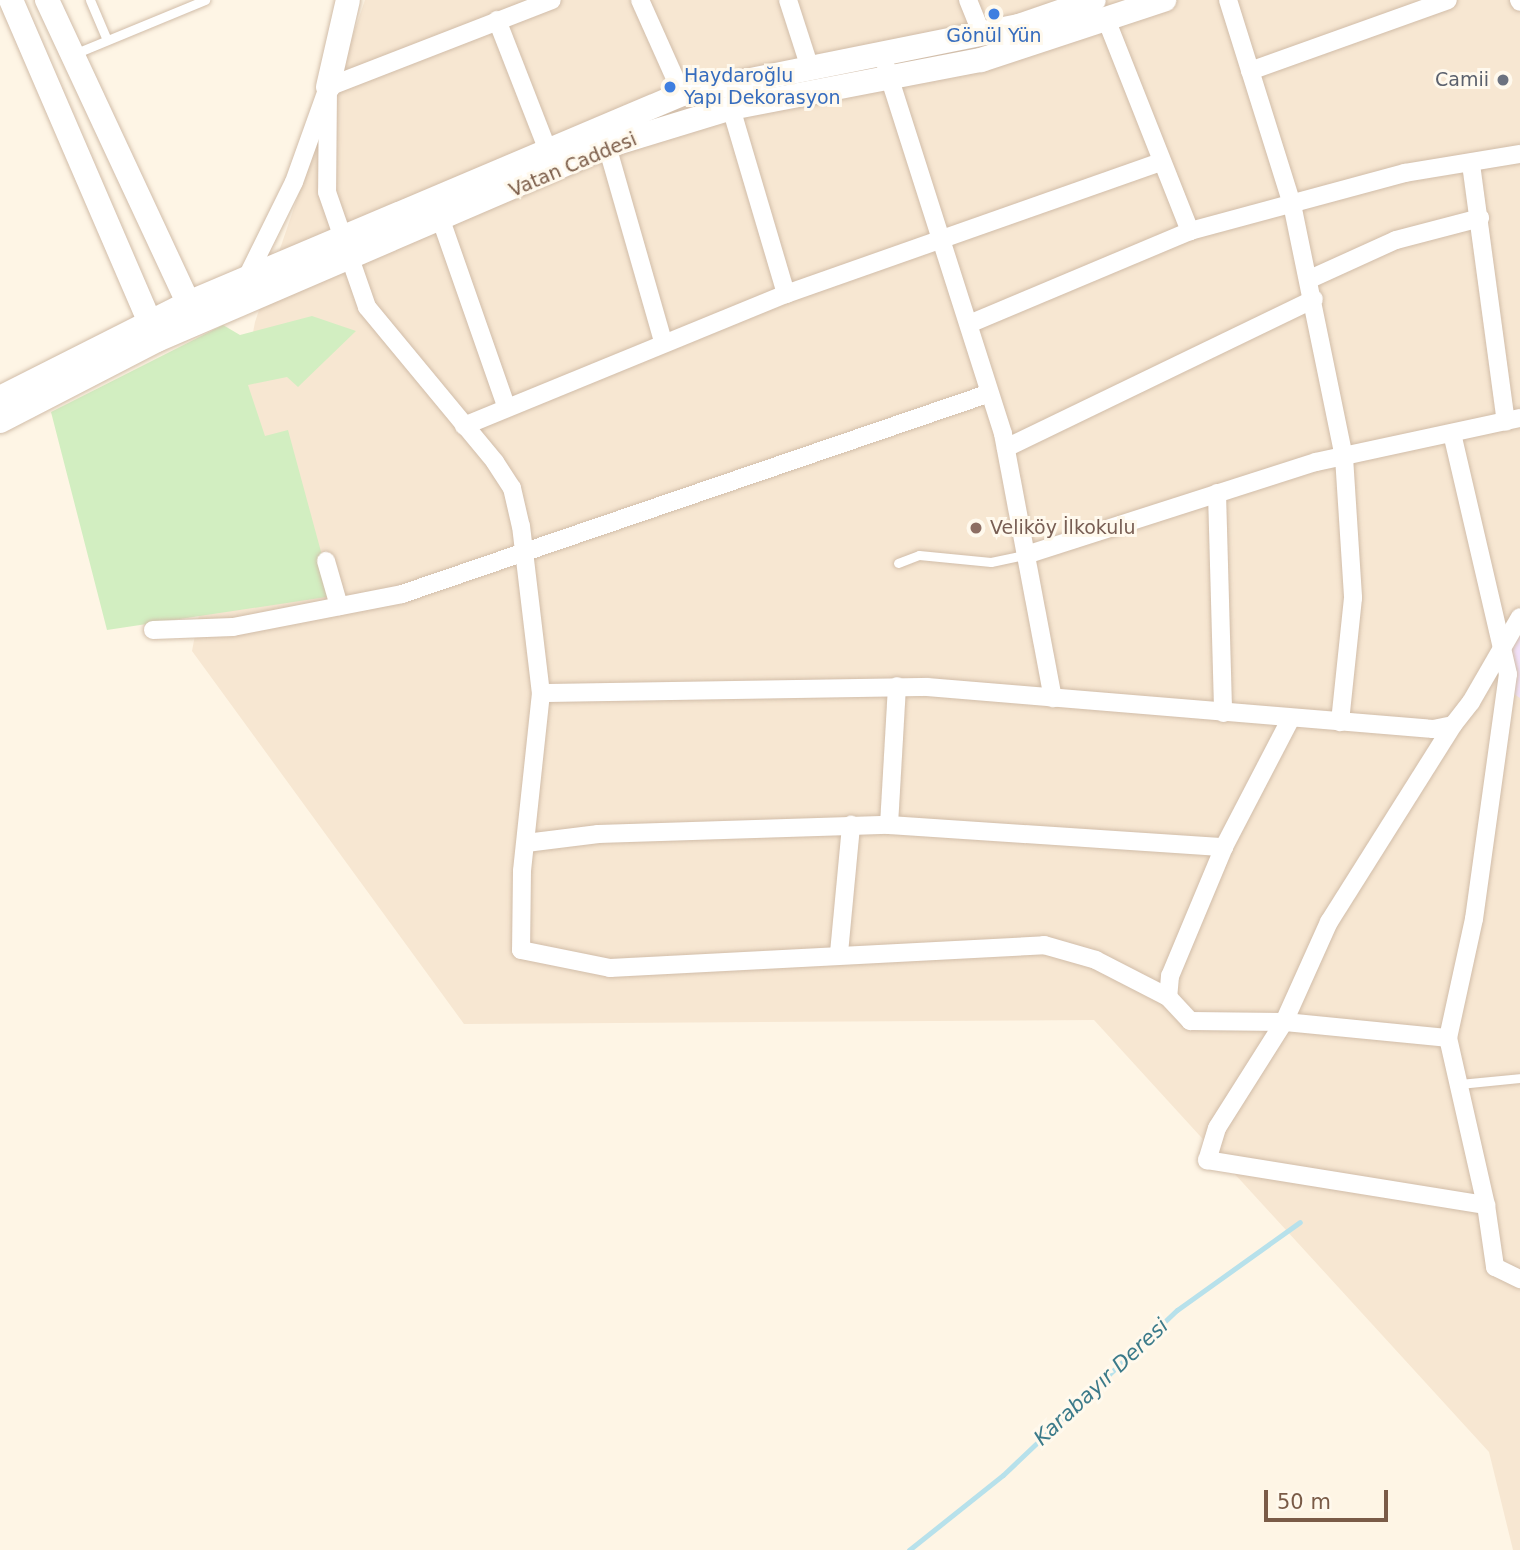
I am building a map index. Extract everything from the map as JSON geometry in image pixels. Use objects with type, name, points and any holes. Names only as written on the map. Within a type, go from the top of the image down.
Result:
[{"type":"main road","points":[[11,0],[153,332]]},
{"type":"main road","points":[[0,398],[193,313],[47,0]]},
{"type":"main road","points":[[328,87],[348,0]]},
{"type":"main road","name":"Vatan Caddesi","points":[[193,313],[246,279],[441,220],[607,146],[1094,0]]},
{"type":"main road","name":"Vatan Caddesi","points":[[193,313],[344,250],[547,148],[682,94],[809,65],[981,60],[1108,23],[1164,0]]},
{"type":"main road","points":[[0,421],[153,332]]},
{"type":"street","points":[[246,279],[294,182],[328,87],[552,0]]},
{"type":"street","points":[[640,0],[682,94]]},
{"type":"street","points":[[788,0],[809,65]]},
{"type":"street","points":[[968,0],[981,32]]},
{"type":"street","points":[[1228,0],[1292,204],[1310,279],[1344,457],[1353,598],[1340,722]]},
{"type":"street","points":[[1250,71],[1448,0]]},
{"type":"street","points":[[497,20],[547,148]]},
{"type":"street","points":[[1108,23],[1190,231]]},
{"type":"street","points":[[885,62],[1006,448],[1029,554],[1053,698]]},
{"type":"street","points":[[328,87],[327,192],[344,250],[367,307],[512,488],[525,554],[541,694],[526,843],[521,950],[610,968],[839,953],[1044,945],[1096,960],[1168,997],[1190,1021],[1284,1022],[1448,1038]]},
{"type":"street","points":[[732,108],[786,294]]},
{"type":"street","points":[[607,146],[663,341]]},
{"type":"street","points":[[969,324],[1190,231],[1405,173],[1520,154]]},
{"type":"street","points":[[464,426],[663,341],[786,294],[938,237],[1161,162]]},
{"type":"street","points":[[1029,554],[1344,457],[1453,437],[1513,420],[1471,164]]},
{"type":"street","points":[[1310,279],[1396,240],[1480,218]]},
{"type":"street","points":[[441,220],[506,406]]},
{"type":"street","points":[[1006,448],[1314,299]]},
{"type":"street","points":[[153,630],[233,627],[402,594],[990,393]]},
{"type":"street","points":[[1453,437],[1508,674],[1513,722],[1448,1038],[1486,1205],[1495,1267],[1520,1279]]},
{"type":"street","points":[[1217,494],[1223,713]]},
{"type":"street","points":[[326,561],[339,606]]},
{"type":"street","points":[[1486,1205],[1208,1160],[1217,1128],[1284,1022],[1329,922],[1453,724],[1502,652],[1520,617]]},
{"type":"street","points":[[541,694],[897,686],[1290,720],[1433,729],[1453,724]]},
{"type":"street","points":[[889,825],[897,686]]},
{"type":"street","points":[[1168,997],[1183,937],[1224,847],[1290,720]]},
{"type":"street","points":[[839,953],[851,825]]},
{"type":"street","points":[[526,843],[598,834],[889,825],[1224,847]]},
{"type":"lane","points":[[90,0],[107,40]]},
{"type":"lane","points":[[72,55],[205,0]]},
{"type":"lane","points":[[898,563],[919,555],[991,562],[1029,554]]},
{"type":"lane","points":[[1459,1084],[1520,1078]]},
{"type":"shaded area","points":[[365,0],[1520,0],[1520,1550],[1513,1550],[1489,1452],[1094,1020],[464,1024],[192,651],[255,322]]},
{"type":"shaded area","points":[[1520,624],[1520,698],[1514,694],[1511,643]]},
{"type":"green space","points":[[312,316],[356,331],[298,387],[287,377],[248,385],[265,436],[288,430],[333,596],[107,630],[51,412],[223,325],[240,335]]},
{"type":"waterway","name":"Karabayır Deresi","points":[[909,1550],[1003,1475],[1177,1310],[1300,1222]]},
{"type":"place","name":"Gönül Yün","points":[[994,14]]},
{"type":"place","name":"Camii","points":[[1503,80]]},
{"type":"place","name":"Haydaroğlu Yapı Dekorasyon","points":[[670,87]]},
{"type":"place","name":"Veliköy İlkokulu","points":[[976,528]]}]
